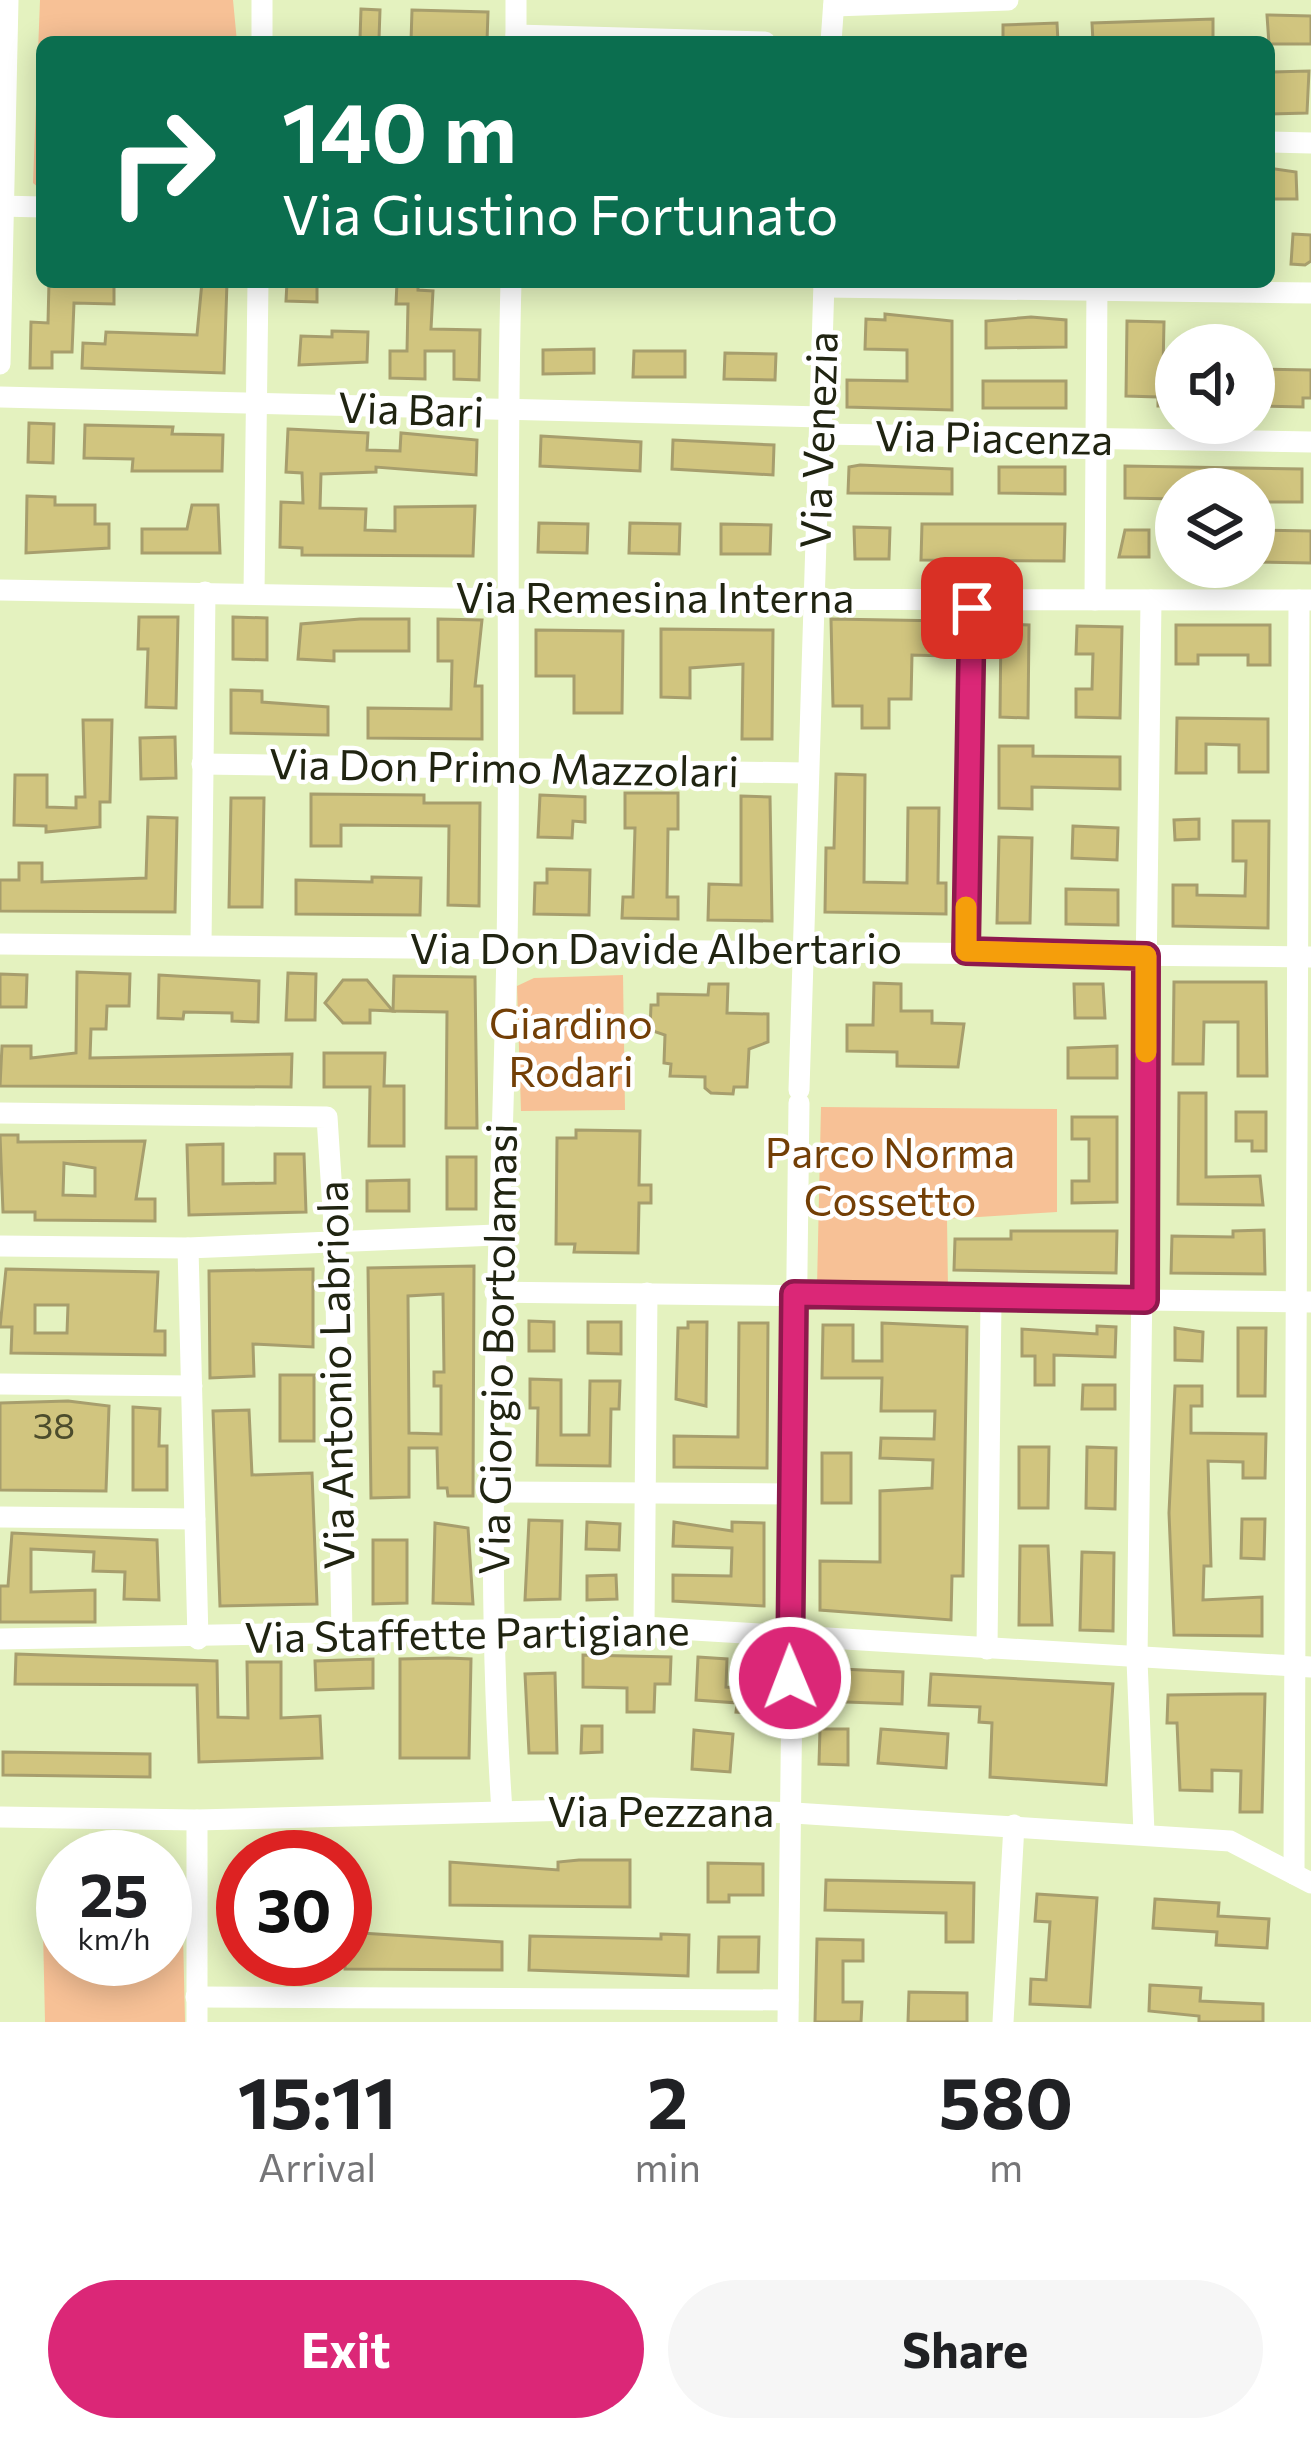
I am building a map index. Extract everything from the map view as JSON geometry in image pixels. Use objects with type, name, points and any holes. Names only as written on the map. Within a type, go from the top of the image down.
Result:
[{"type":"street","points":[[0,364],[8,0]]},
{"type":"street","points":[[262,0],[262,36]]},
{"type":"street","points":[[516,0],[516,36]]},
{"type":"street","points":[[831,36],[834,3],[1008,0]]},
{"type":"street","points":[[1275,142],[1311,142]]},
{"type":"street","points":[[3,206],[36,207]]},
{"type":"street","points":[[254,593],[258,288]]},
{"type":"street","name":"Via Giorgio Bortolamasi","points":[[502,1811],[495,1629],[495,1292],[507,948],[512,288]]},
{"type":"street","name":"Via Venezia","points":[[788,2011],[801,950],[824,288]]},
{"type":"street","points":[[1095,600],[1097,288]]},
{"type":"street","points":[[1158,288],[1311,293]]},
{"type":"street","name":"Via Bari","points":[[0,397],[821,426]]},
{"type":"street","name":"Via Piacenza","points":[[821,426],[1093,441],[1311,442]]},
{"type":"street","name":"Via Remesina Interna","points":[[0,590],[506,599],[1305,600]]},
{"type":"street","points":[[201,945],[206,592]]},
{"type":"street","points":[[966,951],[972,599]]},
{"type":"street","points":[[1144,1833],[1137,1660],[1151,600]]},
{"type":"street","points":[[1302,1879],[1305,600]]},
{"type":"street","name":"Via Don Primo Mazzolari","points":[[202,764],[806,773]]},
{"type":"street","name":"Via Don Davide Albertario","points":[[0,944],[1303,958]]},
{"type":"street","name":"Via Antonio Labriola","points":[[0,1113],[328,1117],[335,1240],[342,1634]]},
{"type":"street","points":[[0,1246],[188,1248],[496,1235]]},
{"type":"street","points":[[188,1248],[198,1639]]},
{"type":"street","points":[[495,1292],[1303,1302]]},
{"type":"street","points":[[644,1627],[647,1293]]},
{"type":"street","points":[[987,1649],[991,1299]]},
{"type":"street","points":[[0,1384],[191,1386]]},
{"type":"street","points":[[495,1492],[791,1494]]},
{"type":"street","points":[[0,1517],[195,1520]]},
{"type":"street","name":"Via Staffette Partigiane","points":[[0,1640],[644,1627],[1137,1660],[1302,1666]]},
{"type":"street","name":"Via Pezzana","points":[[0,1817],[197,1820],[502,1811],[794,1813],[1230,1840],[1302,1879]]},
{"type":"street","points":[[197,1820],[197,2022]]},
{"type":"street","points":[[1003,2022],[1014,1825]]},
{"type":"street","points":[[196,1997],[788,2011]]},
{"type":"green space","points":[[40,0],[233,0],[236,36],[39,36]]},
{"type":"green space","points":[[36,105],[36,186],[33,183]]},
{"type":"green space","name":"Giardino Rodari","points":[[623,975],[625,1110],[521,1111],[517,986],[534,978]]},
{"type":"green space","name":"Parco Norma Cossetto","points":[[821,1107],[1057,1109],[1057,1212],[947,1219],[948,1289],[817,1286]]},
{"type":"green space","points":[[44,1986],[184,1986],[185,2022],[45,2022]]},
{"type":"building","points":[[361,9],[380,10],[379,36],[360,36]]},
{"type":"building","points":[[412,10],[488,12],[487,36],[411,36]]},
{"type":"building","points":[[1267,15],[1311,16],[1311,44],[1275,44],[1275,36],[1268,36]]},
{"type":"building","points":[[1213,19],[1213,36],[1093,36],[1092,23]]},
{"type":"building","points":[[1057,23],[1058,36],[1003,36],[1003,25]]},
{"type":"building","points":[[1309,71],[1307,113],[1275,114],[1275,72]]},
{"type":"building","points":[[1275,169],[1296,172],[1297,199],[1275,199]]},
{"type":"building","points":[[1293,234],[1311,235],[1311,261],[1305,265],[1291,264]]},
{"type":"building","points":[[49,288],[114,288],[114,304],[74,303],[72,352],[52,352],[52,368],[30,368],[31,322],[48,323]]},
{"type":"building","points":[[201,288],[227,288],[224,373],[82,368],[83,343],[105,344],[106,332],[197,335]]},
{"type":"building","points":[[287,288],[317,288],[317,302],[286,301]]},
{"type":"building","points":[[397,288],[433,291],[431,329],[480,330],[479,380],[454,379],[454,351],[425,351],[425,379],[390,378],[390,351],[407,351],[408,304],[396,304]]},
{"type":"building","points":[[885,314],[952,321],[952,410],[847,407],[847,380],[907,381],[907,350],[865,349],[866,319],[885,320]]},
{"type":"building","points":[[1066,320],[1066,347],[986,348],[986,321]]},
{"type":"building","points":[[1127,321],[1164,322],[1155,324],[1155,397],[1126,396]]},
{"type":"building","points":[[332,331],[368,332],[367,362],[299,365],[301,336],[332,337]]},
{"type":"building","points":[[594,349],[594,373],[543,374],[543,350]]},
{"type":"building","points":[[634,351],[685,351],[685,377],[633,377]]},
{"type":"building","points":[[725,353],[776,354],[775,380],[724,379]]},
{"type":"building","points":[[1275,369],[1311,370],[1311,398],[1303,398],[1303,407],[1275,406]]},
{"type":"building","points":[[983,381],[1066,381],[1066,408],[983,408]]},
{"type":"building","points":[[29,423],[54,424],[53,463],[28,462]]},
{"type":"building","points":[[85,425],[173,427],[172,434],[223,435],[222,471],[132,471],[133,459],[84,458]]},
{"type":"building","points":[[288,429],[368,433],[367,450],[400,451],[401,433],[477,440],[476,475],[376,467],[376,472],[321,474],[320,508],[366,509],[365,530],[395,531],[395,507],[475,506],[473,556],[302,555],[302,548],[280,547],[281,502],[303,503],[302,473],[286,472]]},
{"type":"building","points":[[541,436],[641,442],[640,471],[540,466]]},
{"type":"building","points":[[673,440],[774,445],[773,475],[672,469]]},
{"type":"building","points":[[1125,466],[1243,468],[1155,468],[1155,499],[1125,498]]},
{"type":"building","points":[[849,467],[952,469],[952,494],[848,493]]},
{"type":"building","points":[[999,467],[1065,467],[1065,494],[999,493]]},
{"type":"building","points":[[1275,469],[1302,469],[1302,502],[1275,502]]},
{"type":"building","points":[[27,496],[55,497],[55,505],[95,505],[95,524],[109,524],[109,548],[26,553]]},
{"type":"building","points":[[192,505],[218,505],[220,553],[142,553],[142,529],[187,529]]},
{"type":"building","points":[[539,523],[588,524],[587,553],[538,552]]},
{"type":"building","points":[[630,523],[680,524],[679,554],[629,553]]},
{"type":"building","points":[[721,524],[771,525],[770,554],[721,554]]},
{"type":"building","points":[[922,524],[1065,524],[1064,561],[921,560]]},
{"type":"building","points":[[854,527],[890,528],[889,559],[855,559]]},
{"type":"building","points":[[1125,530],[1149,530],[1149,557],[1119,557]]},
{"type":"building","points":[[1275,530],[1311,531],[1311,563],[1275,562]]},
{"type":"building","points":[[139,617],[178,617],[176,708],[146,707],[148,649],[138,649]]},
{"type":"building","points":[[233,617],[267,618],[267,660],[233,659]]},
{"type":"building","points":[[409,619],[409,651],[334,651],[334,661],[298,659],[301,624]]},
{"type":"building","points":[[438,619],[482,620],[475,686],[482,686],[482,739],[368,738],[368,708],[451,709],[452,661],[438,661]]},
{"type":"building","points":[[831,619],[947,621],[946,656],[912,655],[911,699],[889,699],[889,728],[862,728],[862,706],[833,706]]},
{"type":"building","points":[[1001,624],[1029,625],[1028,718],[1000,717]]},
{"type":"building","points":[[1176,625],[1270,625],[1270,665],[1248,665],[1248,655],[1198,655],[1198,664],[1176,664]]},
{"type":"building","points":[[1077,626],[1122,627],[1120,718],[1076,717],[1076,689],[1092,689],[1093,654],[1076,654]]},
{"type":"building","points":[[661,629],[773,630],[772,739],[742,739],[743,664],[690,668],[690,698],[661,697]]},
{"type":"building","points":[[536,630],[623,631],[622,713],[574,713],[574,676],[536,676]]},
{"type":"building","points":[[231,690],[262,691],[262,702],[328,707],[328,735],[231,733]]},
{"type":"building","points":[[1177,718],[1268,719],[1268,772],[1239,772],[1239,745],[1206,744],[1206,773],[1176,773]]},
{"type":"building","points":[[83,720],[112,720],[110,802],[100,802],[100,827],[46,832],[46,826],[14,825],[15,775],[47,775],[47,807],[76,808],[76,797],[85,797]]},
{"type":"building","points":[[175,737],[176,778],[141,779],[140,738]]},
{"type":"building","points":[[999,746],[1033,746],[1033,756],[1120,757],[1120,789],[1032,787],[1032,809],[999,808]]},
{"type":"building","points":[[836,774],[865,775],[864,882],[907,883],[908,808],[939,808],[938,883],[946,883],[946,914],[825,912],[826,848],[834,848]]},
{"type":"building","points":[[625,793],[678,793],[678,829],[668,829],[667,897],[678,897],[678,919],[622,918],[623,897],[633,897],[635,828],[625,828]]},
{"type":"building","points":[[311,794],[424,795],[424,803],[480,803],[479,906],[448,905],[449,826],[341,825],[341,846],[311,846]]},
{"type":"building","points":[[540,795],[585,797],[585,822],[573,821],[572,838],[538,837]]},
{"type":"building","points":[[741,796],[770,797],[772,921],[708,920],[709,884],[741,885]]},
{"type":"building","points":[[231,798],[264,798],[262,907],[229,907]]},
{"type":"building","points":[[148,817],[177,818],[175,912],[0,911],[0,880],[19,880],[19,863],[42,863],[42,882],[146,878]]},
{"type":"building","points":[[1199,819],[1199,839],[1175,840],[1174,820]]},
{"type":"building","points":[[1233,821],[1269,821],[1268,928],[1173,926],[1173,885],[1197,885],[1197,895],[1245,896],[1246,861],[1233,861]]},
{"type":"building","points":[[1073,826],[1118,828],[1117,860],[1072,858]]},
{"type":"building","points":[[999,837],[1032,838],[1030,923],[997,923]]},
{"type":"building","points":[[547,869],[590,870],[589,915],[534,914],[535,883],[547,883]]},
{"type":"building","points":[[372,877],[421,878],[420,915],[296,914],[296,880],[372,882]]},
{"type":"building","points":[[1066,889],[1118,890],[1118,925],[1066,924]]},
{"type":"building","points":[[77,972],[130,974],[129,1006],[107,1006],[106,1029],[91,1029],[90,1058],[292,1054],[291,1087],[0,1086],[2,1046],[31,1046],[31,1058],[76,1053]]},
{"type":"building","points":[[288,973],[316,974],[315,1020],[286,1020]]},
{"type":"building","points":[[0,974],[27,975],[26,1007],[0,1007]]},
{"type":"building","points":[[159,975],[259,981],[258,1022],[232,1021],[232,1013],[184,1012],[183,1019],[158,1018]]},
{"type":"building","points":[[394,976],[475,977],[477,1128],[446,1128],[447,1012],[393,1011]]},
{"type":"building","points":[[343,980],[367,980],[393,1011],[370,1010],[370,1023],[343,1023],[325,1003]]},
{"type":"building","points":[[1174,982],[1266,982],[1267,1076],[1238,1076],[1238,1022],[1204,1022],[1203,1064],[1173,1064]]},
{"type":"building","points":[[874,983],[901,984],[901,1011],[932,1011],[932,1023],[964,1024],[958,1067],[897,1066],[897,1052],[847,1051],[847,1025],[873,1025]]},
{"type":"building","points":[[709,984],[728,984],[727,1013],[768,1014],[768,1042],[749,1049],[747,1087],[734,1087],[733,1094],[711,1093],[705,1088],[705,1077],[670,1076],[671,1064],[664,1063],[665,1035],[650,1030],[651,1005],[658,1005],[658,994],[708,995]]},
{"type":"building","points":[[1074,984],[1103,984],[1105,1018],[1075,1018]]},
{"type":"building","points":[[1117,1046],[1117,1078],[1068,1078],[1068,1048]]},
{"type":"building","points":[[324,1053],[385,1053],[384,1086],[404,1086],[404,1146],[369,1146],[370,1087],[324,1087]]},
{"type":"building","points":[[1179,1093],[1206,1093],[1206,1177],[1260,1176],[1263,1205],[1178,1204]]},
{"type":"building","points":[[1236,1112],[1266,1112],[1266,1151],[1252,1151],[1252,1141],[1236,1141]]},
{"type":"building","points":[[1072,1117],[1117,1117],[1117,1202],[1072,1203],[1072,1181],[1089,1181],[1089,1139],[1072,1139]]},
{"type":"building","points":[[576,1130],[640,1131],[639,1185],[651,1185],[651,1203],[639,1203],[638,1253],[574,1252],[575,1244],[556,1244],[557,1138],[576,1138]]},
{"type":"building","points":[[0,1135],[18,1135],[18,1142],[145,1141],[136,1199],[155,1199],[155,1221],[35,1220],[35,1212],[3,1212]],"holes":[[[64,1163],[95,1168],[95,1196],[63,1195]]]},
{"type":"building","points":[[223,1144],[223,1184],[275,1183],[275,1154],[304,1154],[306,1212],[189,1215],[187,1145]]},
{"type":"building","points":[[447,1157],[476,1157],[476,1209],[447,1209]]},
{"type":"building","points":[[409,1180],[409,1211],[367,1211],[367,1181]]},
{"type":"building","points":[[1264,1230],[1265,1274],[1171,1273],[1172,1236],[1233,1237],[1233,1231]]},
{"type":"building","points":[[1011,1231],[1117,1231],[1116,1273],[954,1270],[955,1239],[1011,1239]]},
{"type":"building","points":[[474,1266],[473,1496],[448,1496],[447,1488],[438,1488],[437,1448],[409,1448],[409,1497],[371,1498],[368,1268]],"holes":[[[443,1294],[444,1372],[434,1372],[434,1386],[441,1386],[441,1434],[409,1433],[408,1296]]]},
{"type":"building","points":[[6,1269],[158,1272],[155,1331],[165,1331],[165,1355],[11,1353],[12,1327],[0,1327]],"holes":[[[35,1305],[68,1305],[67,1333],[35,1333]]]},
{"type":"building","points":[[313,1269],[313,1347],[253,1344],[254,1376],[210,1378],[209,1271]]},
{"type":"building","points":[[529,1321],[554,1322],[554,1351],[529,1351]]},
{"type":"building","points":[[588,1322],[621,1322],[621,1354],[588,1353]]},
{"type":"building","points":[[688,1322],[707,1322],[706,1406],[676,1399],[678,1328],[688,1328]]},
{"type":"building","points":[[739,1323],[768,1323],[767,1468],[674,1467],[674,1436],[738,1437]]},
{"type":"building","points":[[882,1323],[967,1327],[963,1576],[952,1576],[951,1620],[820,1610],[820,1561],[880,1562],[880,1491],[932,1488],[933,1460],[880,1458],[881,1438],[934,1439],[935,1411],[881,1411],[882,1378],[822,1378],[823,1325],[853,1325],[853,1361],[882,1361]]},
{"type":"building","points":[[1097,1326],[1116,1327],[1115,1357],[1054,1355],[1054,1385],[1035,1385],[1035,1356],[1022,1356],[1022,1329],[1097,1334]]},
{"type":"building","points":[[1175,1328],[1203,1332],[1202,1361],[1175,1360]]},
{"type":"building","points":[[1238,1328],[1266,1328],[1265,1396],[1238,1396]]},
{"type":"building","points":[[280,1375],[314,1375],[314,1441],[280,1441]]},
{"type":"building","points":[[530,1379],[561,1380],[561,1435],[589,1435],[590,1381],[620,1381],[619,1409],[611,1409],[610,1466],[537,1465],[538,1408],[530,1408]]},
{"type":"building","points":[[1083,1385],[1115,1385],[1115,1409],[1082,1409]]},
{"type":"building","points":[[1175,1386],[1202,1386],[1202,1406],[1191,1406],[1191,1433],[1266,1434],[1265,1478],[1243,1478],[1243,1462],[1208,1461],[1211,1566],[1204,1566],[1203,1600],[1262,1597],[1262,1636],[1174,1635],[1169,1513]]},
{"type":"building","points":[[68,1401],[109,1406],[106,1491],[0,1490],[0,1403]]},
{"type":"building","points":[[133,1407],[160,1409],[159,1446],[167,1446],[167,1490],[133,1490]]},
{"type":"building","points":[[249,1410],[252,1475],[312,1473],[317,1604],[220,1606],[213,1411]]},
{"type":"building","points":[[1019,1447],[1049,1447],[1048,1508],[1019,1508]]},
{"type":"building","points":[[1087,1447],[1116,1448],[1115,1509],[1086,1508]]},
{"type":"building","points":[[822,1453],[851,1453],[851,1503],[822,1503]]},
{"type":"building","points":[[1242,1519],[1265,1519],[1264,1559],[1241,1558]]},
{"type":"building","points":[[529,1520],[562,1521],[560,1599],[525,1600]]},
{"type":"building","points":[[587,1522],[620,1524],[619,1550],[586,1549]]},
{"type":"building","points":[[674,1522],[732,1531],[732,1522],[764,1523],[764,1606],[673,1601],[673,1575],[731,1576],[732,1548],[673,1546]]},
{"type":"building","points":[[435,1523],[468,1528],[473,1604],[433,1603]]},
{"type":"building","points":[[12,1533],[157,1540],[159,1600],[124,1599],[125,1572],[93,1571],[94,1552],[31,1549],[31,1592],[95,1590],[95,1622],[0,1622],[0,1586],[8,1586]]},
{"type":"building","points":[[373,1540],[407,1540],[407,1603],[373,1604]]},
{"type":"building","points":[[1020,1546],[1048,1546],[1052,1625],[1019,1625]]},
{"type":"building","points":[[1082,1552],[1114,1553],[1113,1631],[1080,1630]]},
{"type":"building","points":[[616,1575],[617,1599],[587,1600],[587,1576]]},
{"type":"building","points":[[16,1654],[217,1661],[218,1717],[248,1718],[247,1662],[281,1662],[281,1718],[320,1716],[322,1758],[199,1762],[197,1685],[15,1684]]},
{"type":"building","points":[[583,1655],[671,1657],[670,1684],[655,1684],[654,1712],[627,1712],[627,1688],[583,1687]]},
{"type":"building","points":[[698,1657],[727,1659],[726,1687],[767,1690],[765,1714],[736,1712],[737,1703],[696,1700]]},
{"type":"building","points":[[373,1659],[373,1688],[316,1690],[315,1661]]},
{"type":"building","points":[[400,1659],[471,1659],[469,1758],[400,1758]]},
{"type":"building","points":[[820,1668],[903,1672],[902,1704],[818,1701]]},
{"type":"building","points":[[555,1673],[557,1753],[529,1753],[525,1674]]},
{"type":"building","points":[[931,1674],[1113,1684],[1106,1785],[990,1777],[992,1723],[979,1722],[980,1707],[929,1705]]},
{"type":"building","points":[[1265,1694],[1262,1812],[1240,1812],[1241,1771],[1212,1770],[1212,1791],[1180,1790],[1177,1723],[1167,1723],[1168,1695]]},
{"type":"building","points":[[582,1726],[602,1726],[602,1752],[581,1753]]},
{"type":"building","points":[[820,1729],[848,1729],[848,1765],[819,1764]]},
{"type":"building","points":[[881,1729],[948,1734],[946,1768],[878,1763]]},
{"type":"building","points":[[694,1730],[733,1734],[730,1772],[692,1769]]},
{"type":"building","points":[[3,1752],[150,1754],[150,1777],[3,1775]]},
{"type":"building","points":[[630,1860],[630,1907],[450,1905],[450,1862],[558,1870],[558,1862]]},
{"type":"building","points":[[708,1863],[763,1864],[763,1895],[729,1895],[729,1902],[708,1902]]},
{"type":"building","points":[[826,1880],[974,1883],[973,1942],[946,1942],[946,1913],[825,1910]]},
{"type":"building","points":[[1037,1894],[1097,1898],[1090,2007],[1030,2004],[1031,1979],[1046,1980],[1050,1922],[1035,1921]]},
{"type":"building","points":[[1155,1899],[1219,1903],[1218,1916],[1269,1919],[1267,1948],[1216,1945],[1217,1932],[1153,1928]]},
{"type":"building","points":[[372,1934],[502,1942],[502,1970],[372,1969]]},
{"type":"building","points":[[661,1934],[689,1935],[688,1976],[529,1970],[530,1936],[661,1939]]},
{"type":"building","points":[[719,1937],[759,1937],[758,1972],[718,1972]]},
{"type":"building","points":[[817,1939],[863,1940],[863,1961],[843,1961],[843,2002],[862,2002],[861,2022],[815,2022]]},
{"type":"building","points":[[1150,1985],[1201,1988],[1200,2001],[1263,2004],[1263,2022],[1199,2022],[1199,2016],[1149,2011]]},
{"type":"building","points":[[909,1992],[967,1993],[967,2022],[908,2022]]},
{"type":"slow traffic","points":[[966,907],[966,951],[1146,956],[1146,1052]]},
{"type":"route","points":[[790,1678],[794,1294],[1145,1300],[1146,956],[966,951],[972,608]]}]
